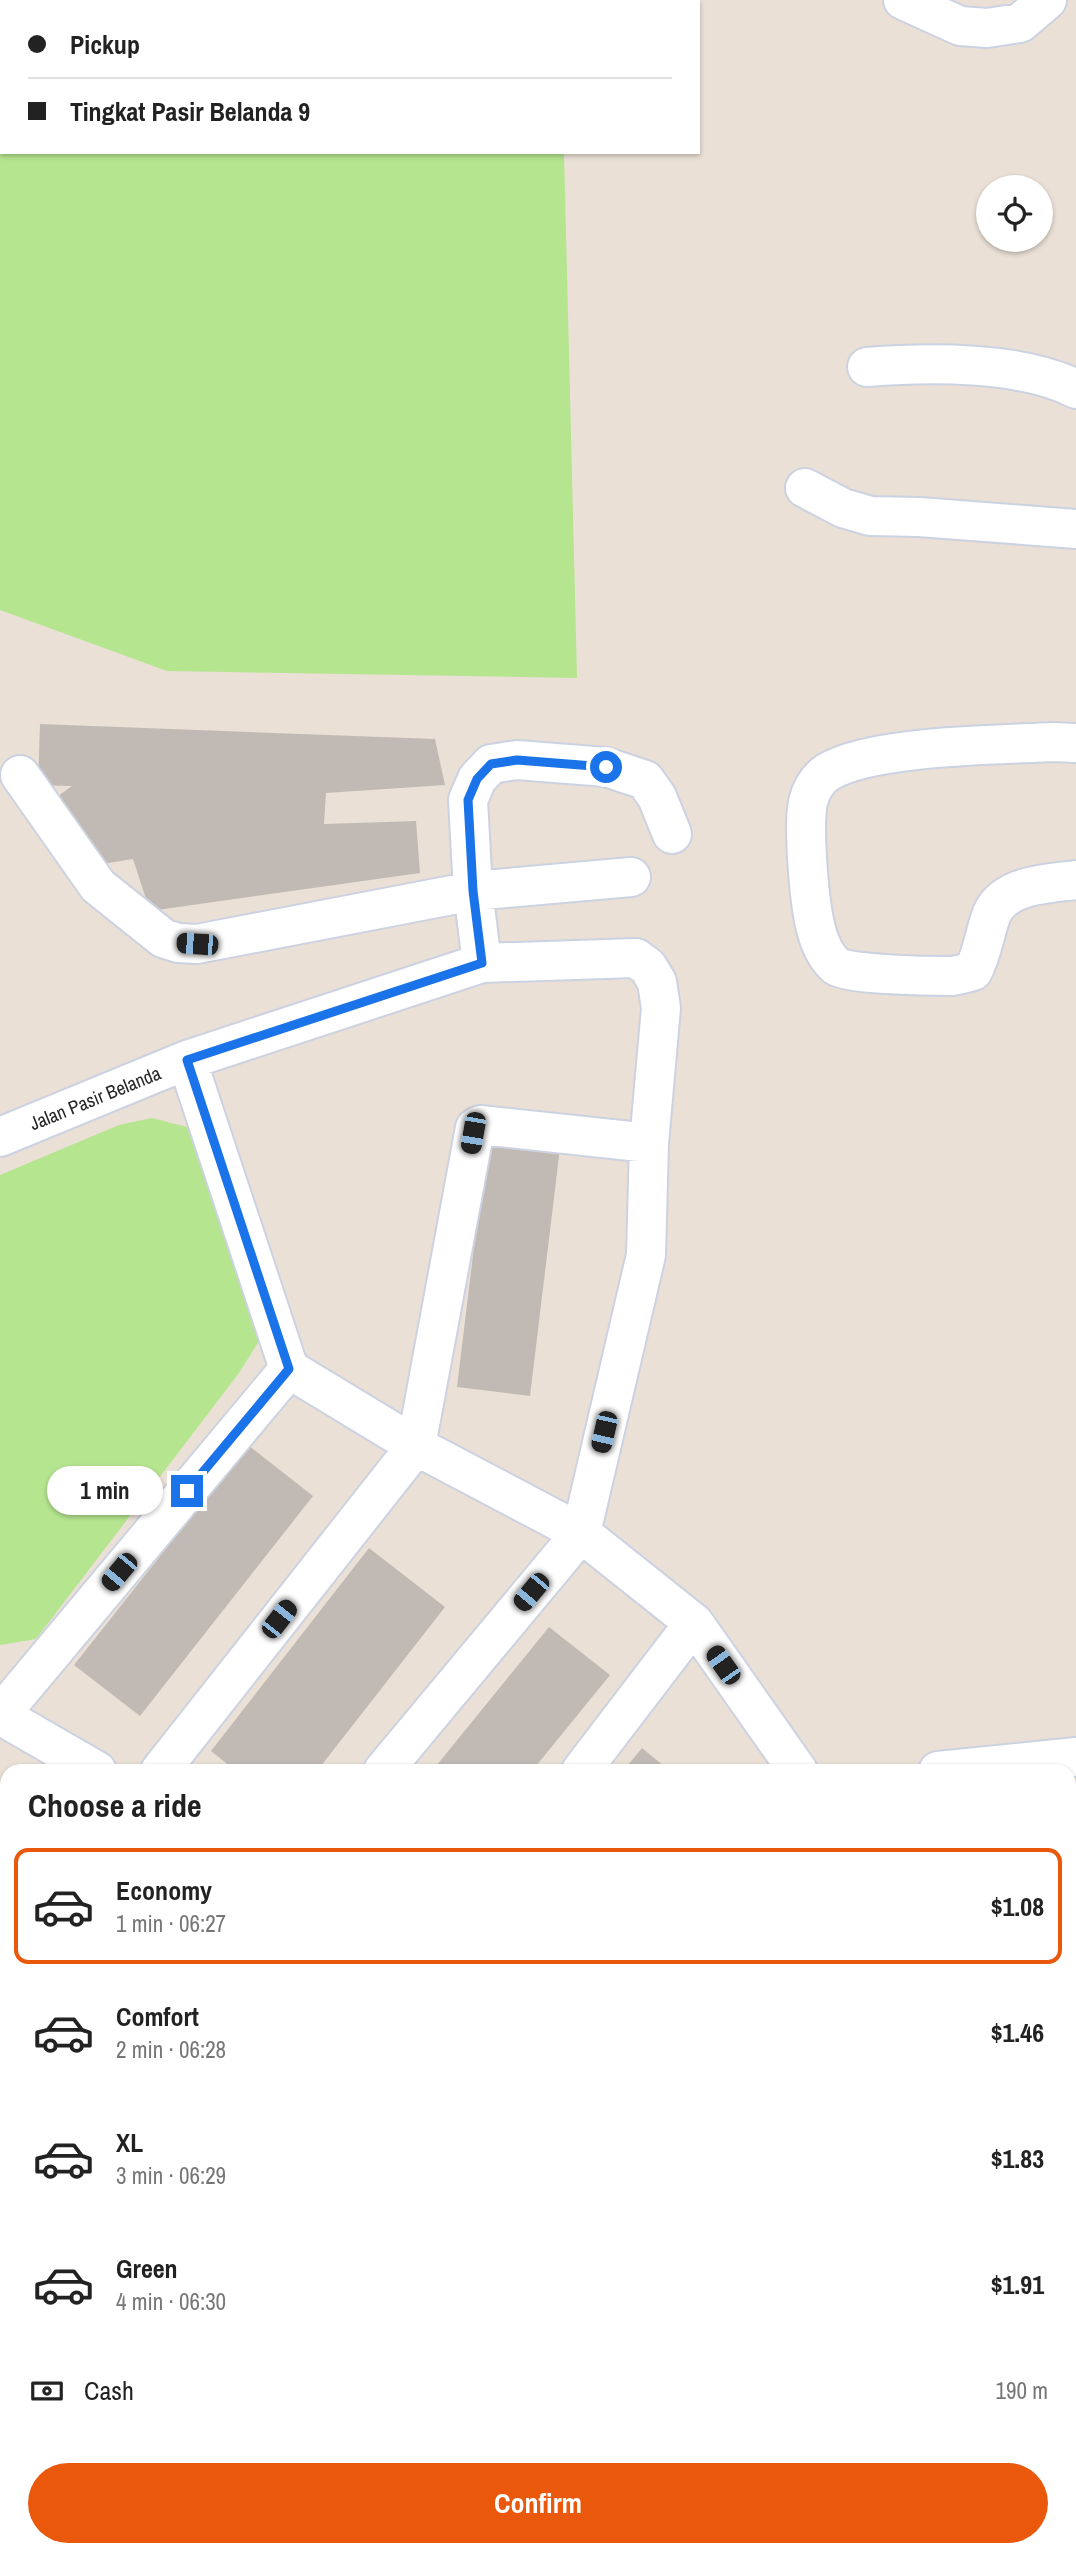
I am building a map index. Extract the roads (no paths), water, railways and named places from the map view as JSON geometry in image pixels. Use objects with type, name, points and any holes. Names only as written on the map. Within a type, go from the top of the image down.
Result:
[{"type":"street","points":[[903,0],[960,26],[987,27],[1020,23],[1047,0]]},
{"type":"street","points":[[867,367],[918,363],[1002,369],[1028,372],[1076,389]]},
{"type":"street","points":[[805,488],[843,508],[870,516],[1076,528]]},
{"type":"street","points":[[1076,743],[1054,742],[908,752],[860,760],[828,772],[815,784],[808,804],[808,864],[815,928],[822,948],[837,967],[855,972],[955,976],[973,971],[980,958],[990,916],[1006,897],[1032,886],[1076,880]]},
{"type":"street","points":[[482,963],[473,891],[468,800],[477,779],[491,764],[517,760],[606,767],[645,780],[657,797],[672,834]]},
{"type":"street","points":[[20,775],[98,886],[163,937],[178,943],[197,944],[473,891],[631,877]]},
{"type":"street","name":"Jalan Pasir Belanda","points":[[0,1137],[187,1060],[482,963],[636,958],[648,967],[657,982],[661,1008],[649,1143]]},
{"type":"street","points":[[187,1060],[289,1369],[416,1446],[581,1533],[694,1623],[793,1764]]},
{"type":"street","points":[[166,1764],[416,1446],[475,1128],[480,1125],[649,1143],[646,1255],[581,1533],[389,1764]]},
{"type":"street","points":[[85,1764],[0,1715],[289,1369]]},
{"type":"street","points":[[586,1764],[694,1623]]},
{"type":"street","points":[[1007,1764],[1076,1757]]}]
